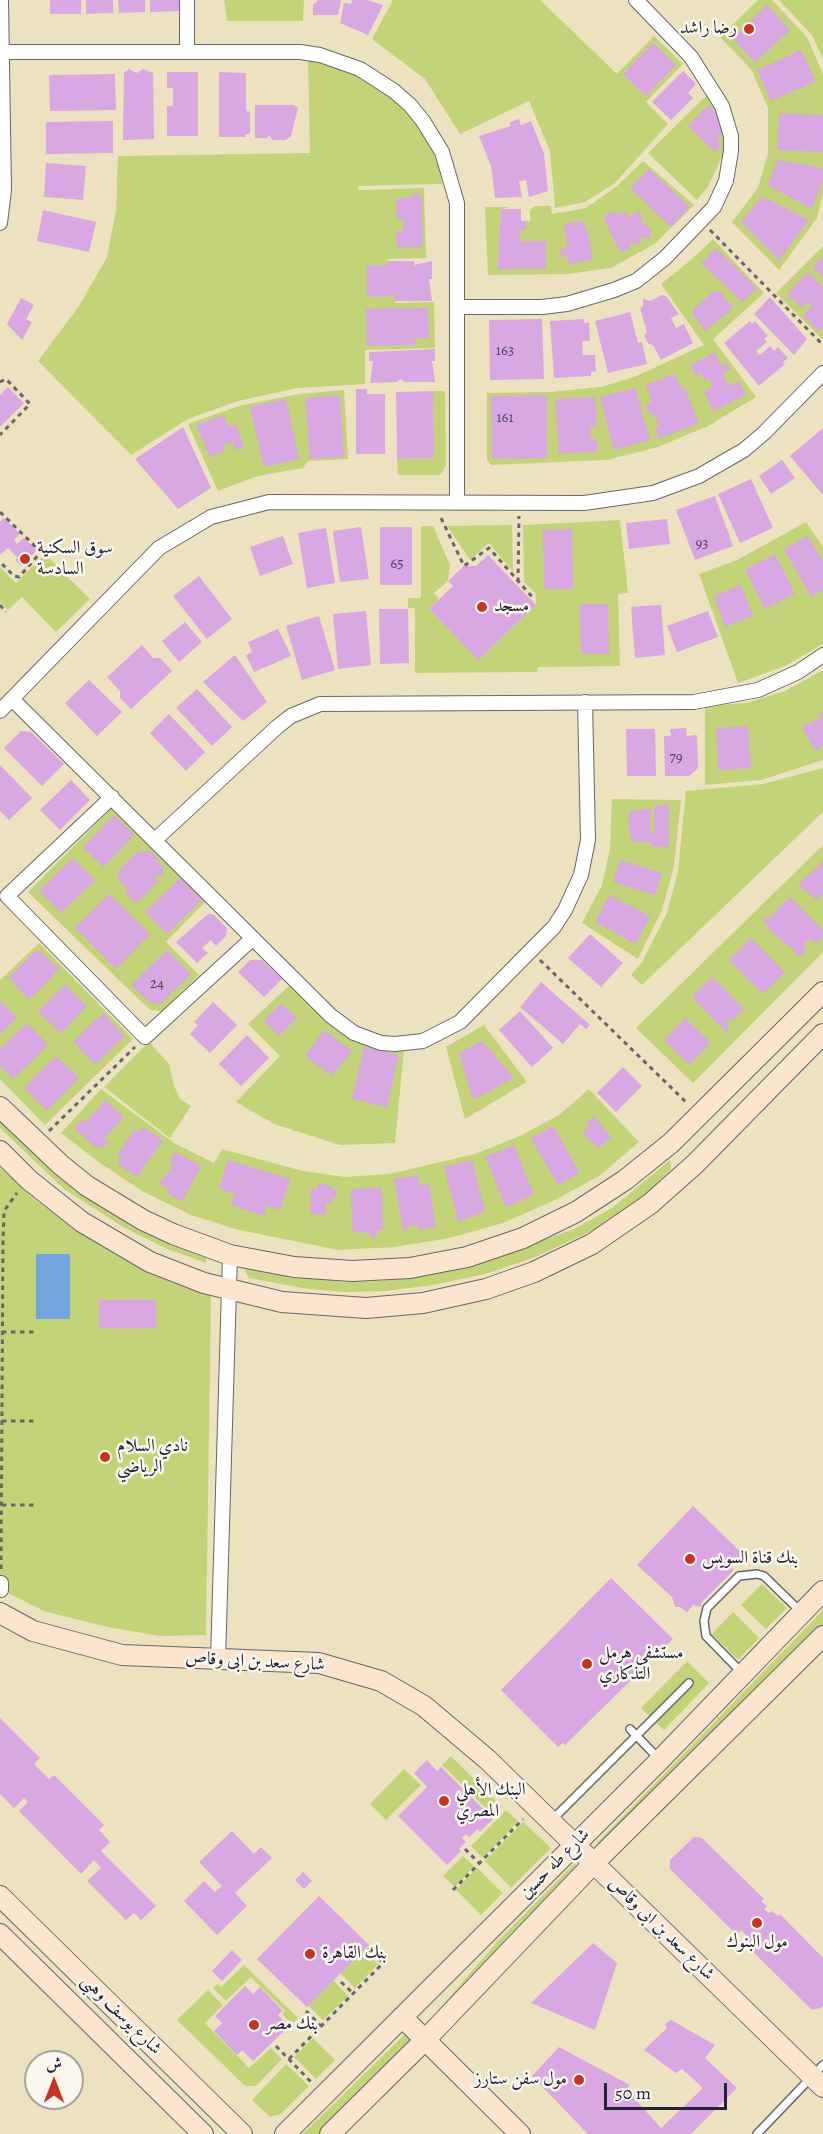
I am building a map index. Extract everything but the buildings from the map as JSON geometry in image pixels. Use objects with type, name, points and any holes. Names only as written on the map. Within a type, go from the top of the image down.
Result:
[{"type":"street","points":[[0,223],[4,190],[1,0]]},
{"type":"street","points":[[187,52],[188,0]]},
{"type":"street","points":[[458,307],[542,307],[575,302],[614,290],[636,281],[681,244],[718,201],[728,174],[731,151],[728,120],[715,92],[691,57],[636,0]]},
{"type":"street","points":[[2,52],[300,52],[320,55],[360,69],[394,91],[410,105],[433,136],[453,186],[458,221],[457,502]]},
{"type":"street","points":[[0,711],[159,548],[211,517],[269,502],[584,503],[630,498],[675,486],[722,464],[764,433],[823,373]]},
{"type":"street","points":[[155,840],[277,727],[305,709],[336,702],[694,702],[737,696],[778,682],[823,656]]},
{"type":"street","points":[[12,699],[342,1025],[367,1039],[395,1044],[423,1041],[460,1022],[554,927],[565,910],[585,857],[589,822],[585,702]]},
{"type":"street","points":[[112,797],[7,896],[145,1037],[253,938]]},
{"type":"street","points":[[0,1107],[36,1143],[70,1172],[115,1204],[173,1234],[230,1255],[294,1267],[352,1271],[410,1268],[467,1257],[523,1238],[576,1212],[625,1180],[672,1143],[823,993]]},
{"type":"street","points":[[0,1151],[30,1180],[82,1222],[150,1262],[228,1291],[282,1302],[366,1308],[423,1303],[486,1289],[534,1272],[592,1244],[651,1204],[695,1164],[823,1035]]},
{"type":"street","points":[[672,1143],[695,1164]]},
{"type":"street","points":[[218,1660],[230,1255]]},
{"type":"street","name":"شارع طه حسين","points":[[285,2134],[660,1759],[823,1591]]},
{"type":"street","name":"شارع سعد بن ابى وقاص","points":[[0,1613],[33,1631],[122,1655],[319,1663],[381,1681],[424,1706],[488,1760],[593,1864],[820,2076]]},
{"type":"street","name":"شارع طه حسين","points":[[330,2134],[425,2040],[593,1864],[823,1636]]},
{"type":"street","name":"شارع يوسف وهبى","points":[[0,1896],[242,2134]]},
{"type":"street","name":"شارع يوسف وهبى","points":[[0,1934],[203,2134]]},
{"type":"street","points":[[402,2017],[520,2134]]},
{"type":"lane","points":[[743,1674],[706,1636],[704,1621],[707,1608],[739,1576],[757,1574],[764,1576],[802,1613]]},
{"type":"lane","points":[[550,1821],[632,1732],[689,1683]]},
{"type":"lane","points":[[632,1732],[660,1759]]},
{"type":"lane","points":[[757,2134],[820,2076]]},
{"type":"path","points":[[702,222],[823,345]]},
{"type":"path","points":[[0,382],[6,379],[30,404],[0,435]]},
{"type":"path","points":[[434,502],[464,566],[489,548],[534,599]]},
{"type":"path","points":[[518,582],[519,502]]},
{"type":"path","points":[[0,513],[41,552],[19,577],[14,576],[0,562]]},
{"type":"path","points":[[0,606],[6,612]]},
{"type":"path","points":[[530,951],[700,1116]]},
{"type":"path","points":[[36,1143],[145,1037]]},
{"type":"path","points":[[1,1586],[1,1242],[4,1211],[21,1188]]},
{"type":"path","points":[[2,1332],[38,1332]]},
{"type":"path","points":[[2,1421],[38,1421]]},
{"type":"path","points":[[2,1505],[38,1505]]},
{"type":"path","points":[[453,1890],[535,1807]]},
{"type":"path","points":[[465,1849],[480,1864]]},
{"type":"path","points":[[289,2059],[383,1963],[368,1948]]},
{"type":"path","points":[[341,1982],[353,1994]]},
{"type":"path","points":[[306,2011],[321,2026]]},
{"type":"path","points":[[276,2046],[324,2094]]},
{"type":"green space","points":[[224,0],[304,0],[303,21],[227,21]]},
{"type":"green space","points":[[393,0],[540,0],[617,74],[654,36],[683,64],[646,102],[668,124],[615,183],[585,202],[555,208],[550,151],[529,101],[460,134],[425,79],[372,39]]},
{"type":"green space","points":[[758,0],[772,0],[807,37],[823,74],[823,193],[817,218],[779,270],[732,222],[758,188],[768,153],[768,108],[751,69],[720,37]]},
{"type":"green space","points":[[779,0],[823,0],[823,59],[812,35]]},
{"type":"green space","points":[[308,61],[339,65],[388,92],[418,119],[439,160],[442,184],[358,186],[359,190],[424,188],[426,258],[388,259],[387,265],[367,266],[367,297],[394,296],[395,303],[434,302],[435,348],[365,350],[365,384],[298,388],[238,401],[188,419],[131,455],[38,361],[79,306],[107,257],[116,210],[118,156],[310,153]]},
{"type":"green space","points":[[707,95],[725,118],[725,135],[723,155],[708,187],[697,200],[648,153]]},
{"type":"green space","points":[[643,161],[694,205],[656,243],[611,268],[568,274],[488,275],[485,207],[511,207],[501,209],[497,269],[545,269],[520,241],[520,230],[525,230],[526,221],[530,221],[530,210],[535,206],[551,206],[552,214],[586,208],[617,186]]},
{"type":"green space","points":[[713,239],[764,293],[713,339],[756,397],[708,426],[658,447],[606,460],[491,465],[487,460],[487,393],[550,392],[601,387],[634,377],[704,345],[661,284]]},
{"type":"green space","points":[[823,246],[823,338],[822,339],[776,293]]},
{"type":"green space","points":[[344,390],[348,459],[308,461],[303,468],[258,476],[218,491],[188,424],[239,406],[299,394]]},
{"type":"green space","points":[[433,391],[445,391],[446,466],[440,475],[398,475],[397,459],[434,458]]},
{"type":"green space","points":[[620,520],[628,593],[618,594],[620,666],[538,667],[537,672],[415,673],[415,608],[408,608],[408,598],[421,598],[421,526],[433,526],[450,565],[448,581],[434,593],[439,599],[429,609],[478,660],[536,605],[536,594],[524,582],[523,525]]},
{"type":"green space","points":[[806,522],[823,547],[823,644],[785,666],[738,683],[699,574],[737,560]]},
{"type":"green space","points":[[512,525],[513,572],[489,543],[470,560],[447,526]]},
{"type":"green space","points":[[45,554],[90,599],[56,632],[22,597],[8,610],[0,602],[0,567],[16,583]]},
{"type":"green space","points":[[823,670],[823,760],[761,780],[705,785],[705,706],[747,703],[785,691]]},
{"type":"green space","points":[[823,768],[823,812],[642,985],[631,975],[642,962],[667,913],[678,871],[686,791],[763,784]]},
{"type":"green space","points":[[612,799],[681,800],[674,866],[662,910],[638,959],[582,923],[602,885],[610,849]]},
{"type":"green space","points":[[115,805],[209,898],[166,942],[199,975],[162,1011],[150,1010],[28,892]]},
{"type":"green space","points":[[823,845],[823,952],[693,1083],[636,1028]]},
{"type":"green space","points":[[39,943],[133,1039],[45,1125],[0,1079],[0,980]]},
{"type":"green space","points":[[292,983],[361,1040],[404,1050],[395,1143],[340,1145],[274,1124],[236,1102],[280,1056],[248,1024]]},
{"type":"green space","points":[[484,1025],[527,1082],[465,1119],[446,1047]]},
{"type":"green space","points":[[149,1042],[169,1064],[174,1086],[180,1099],[191,1106],[170,1138],[104,1087]]},
{"type":"green space","points":[[101,1089],[174,1143],[214,1163],[222,1149],[303,1171],[345,1177],[389,1174],[475,1154],[520,1136],[559,1115],[589,1089],[639,1142],[599,1176],[553,1201],[503,1223],[450,1238],[395,1247],[338,1250],[239,1230],[191,1215],[142,1191],[100,1163],[61,1133]]},
{"type":"green space","points":[[0,1119],[64,1180],[89,1198],[160,1239],[206,1255],[206,1263],[165,1248],[123,1227],[64,1189],[0,1128]]},
{"type":"green space","points":[[670,1160],[671,1169],[646,1195],[600,1227],[533,1258],[485,1274],[433,1285],[386,1291],[347,1292],[308,1289],[249,1278],[245,1271],[249,1265],[341,1282],[383,1281],[479,1263],[574,1229],[612,1208]]},
{"type":"green space","name":"نادي السلام الرياضي","points":[[0,1167],[35,1200],[87,1237],[175,1283],[211,1294],[206,1635],[160,1636],[108,1627],[46,1612],[0,1589]]},
{"type":"green space","points":[[762,1584],[787,1608],[766,1629],[741,1605]]},
{"type":"green space","points":[[823,1610],[823,1626],[604,1851],[597,1843]]},
{"type":"green space","points":[[733,1612],[759,1638],[738,1660],[712,1634]]},
{"type":"green space","points":[[687,1661],[709,1683],[664,1730],[641,1708]]},
{"type":"green space","points":[[451,1756],[502,1807],[494,1816],[442,1765]]},
{"type":"green space","points":[[404,1769],[421,1785],[386,1820],[370,1804]]},
{"type":"green space","points":[[506,1810],[518,1821],[483,1858],[471,1846]]},
{"type":"green space","points":[[523,1822],[551,1848],[511,1888],[485,1861]]},
{"type":"green space","points":[[463,1856],[474,1866],[455,1887],[443,1876]]},
{"type":"green space","points":[[574,1864],[581,1866],[509,1946],[435,2014],[497,1942]]},
{"type":"green space","points":[[477,1868],[503,1893],[481,1915],[456,1890]]},
{"type":"green space","points":[[363,1950],[378,1964],[355,1988],[340,1973]]},
{"type":"green space","points":[[244,1965],[298,2018],[292,2024],[282,2014],[285,2011],[251,1977],[226,2001],[213,1988],[217,1984],[221,1987]]},
{"type":"green space","points":[[333,1980],[348,1996],[323,2020],[308,2005]]},
{"type":"green space","points":[[208,1990],[223,2005],[205,2023],[249,2068],[271,2048],[282,2059],[256,2086],[245,2086],[177,2020]]},
{"type":"green space","points":[[404,2035],[410,2035],[411,2042],[318,2134],[303,2134]]},
{"type":"green space","points":[[313,2038],[335,2060],[316,2079],[294,2057]]},
{"type":"green space","points":[[286,2064],[309,2086],[281,2114],[270,2117],[252,2100]]},
{"type":"water","points":[[36,1254],[70,1254],[70,1319],[36,1319]]},
{"type":"place","name":"رضا راشد","points":[[749,29]]},
{"type":"place","name":"سوق السكنية السادسة","points":[[25,559]]},
{"type":"place","name":"مسجد","points":[[482,607]]},
{"type":"place","name":"نادي السلام الرياضي","points":[[105,1457]]},
{"type":"place","name":"بنك قناة السويس","points":[[690,1559]]},
{"type":"place","name":"مستشفى هرمل التذكاري","points":[[587,1664]]},
{"type":"place","name":"البنك الأهلي المصري","points":[[444,1801]]},
{"type":"place","name":"مول البنوك","points":[[757,1923]]},
{"type":"place","name":"بنك القاهرة","points":[[310,1954]]},
{"type":"place","name":"بنك مصر","points":[[254,2025]]},
{"type":"place","name":"مول سفن ستارز","points":[[579,2080]]}]
